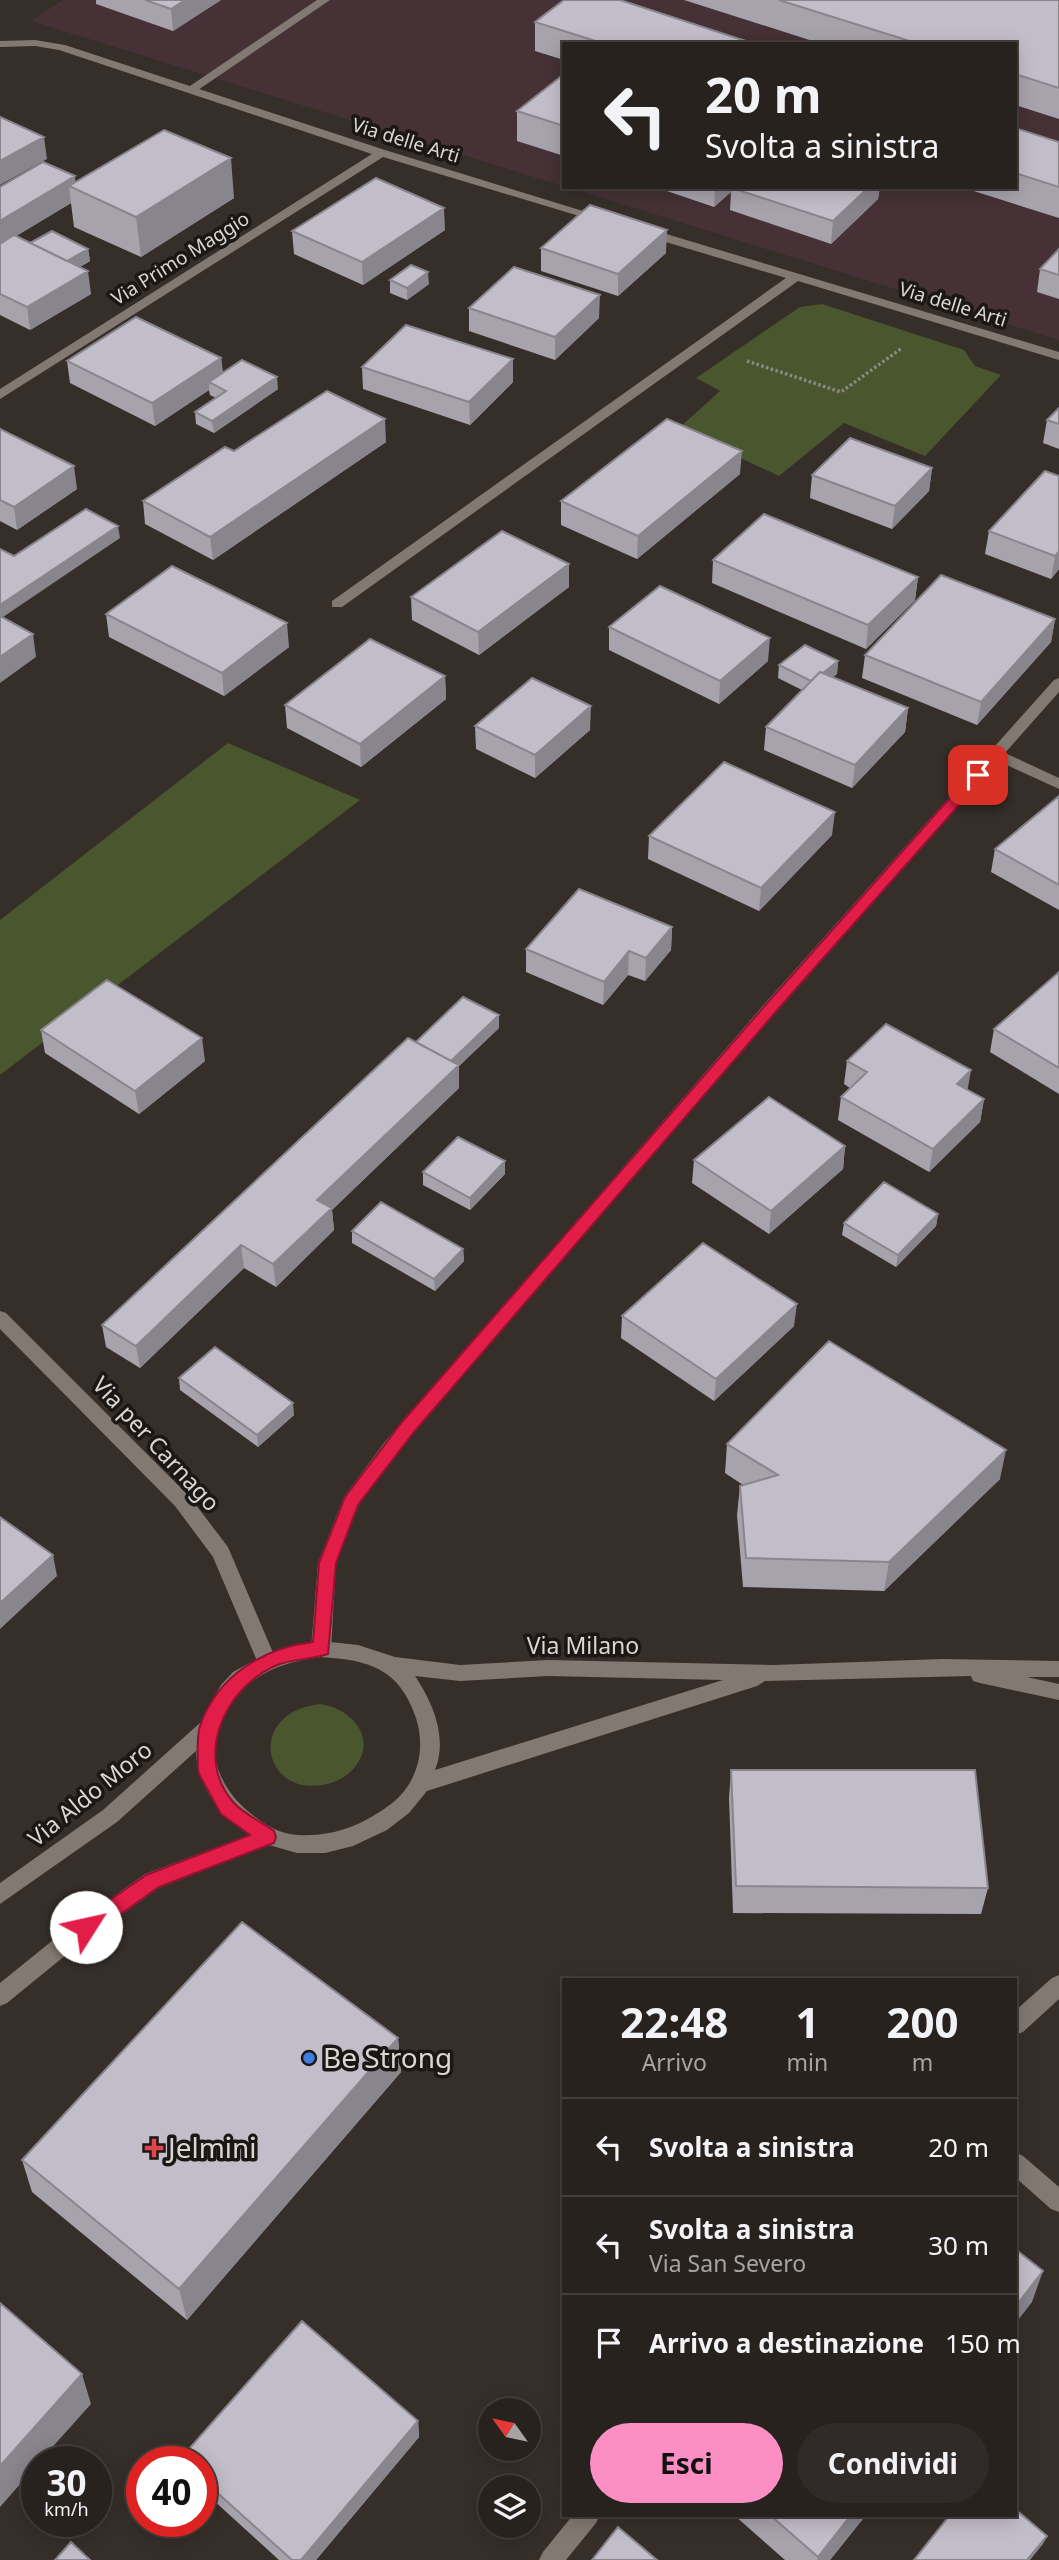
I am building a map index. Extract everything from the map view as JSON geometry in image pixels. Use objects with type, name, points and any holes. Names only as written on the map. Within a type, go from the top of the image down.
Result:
[{"type":"street","points":[[191,90],[324,0]]},
{"type":"street","name":"Via delle Arti","points":[[3,44],[61,47],[381,153],[622,225]]},
{"type":"street","name":"Via Primo Maggio","points":[[0,395],[381,153]]},
{"type":"street","name":"Via delle Arti","points":[[635,229],[1059,356]]},
{"type":"street","points":[[337,604],[796,277]]},
{"type":"street","points":[[321,1649],[327,1563],[351,1502],[390,1448],[774,1004],[1059,683]]},
{"type":"street","points":[[996,754],[1059,784]]},
{"type":"street","name":"Via per Carnago","points":[[0,1318],[182,1501],[221,1553],[267,1662]]},
{"type":"street","points":[[321,1649],[350,1651],[393,1665],[416,1694],[428,1716],[431,1749],[420,1784],[405,1805],[375,1829],[338,1843],[298,1844],[267,1837],[228,1808],[207,1770],[208,1728],[231,1687],[267,1662],[293,1652],[321,1649]]},
{"type":"street","name":"Via Milano","points":[[393,1665],[460,1673],[548,1668],[773,1673],[942,1667],[1059,1669]]},
{"type":"street","name":"Via Milano","points":[[942,1667],[1058,1693]]},
{"type":"street","name":"Via Milano","points":[[420,1784],[773,1673]]},
{"type":"street","name":"Via Aldo Moro","points":[[0,1895],[110,1816],[208,1728]]},
{"type":"street","points":[[0,1996],[65,1943],[152,1881],[267,1837]]},
{"type":"street","points":[[1017,2023],[1059,1985]]},
{"type":"street","points":[[1017,2165],[1059,2201]]},
{"type":"street","points":[[551,2560],[586,2517]]},
{"type":"path","points":[[700,345],[841,392],[941,321]]},
{"type":"shaded area","points":[[63,0],[1059,0],[1059,340],[573,189],[1017,189],[1017,42],[562,42],[562,186],[31,21]]},
{"type":"green space","points":[[822,304],[964,350],[975,366],[1001,375],[925,456],[844,423],[779,476],[678,429],[720,391],[696,378],[800,307]]},
{"type":"green space","points":[[228,743],[360,800],[0,1075],[0,920]]},
{"type":"green space","points":[[320,1704],[342,1711],[351,1718],[358,1726],[364,1746],[354,1768],[344,1777],[322,1785],[301,1785],[286,1778],[275,1766],[271,1751],[272,1736],[281,1721],[297,1710]]},
{"type":"building","points":[[145,0],[185,0],[171,9]]},
{"type":"building","points":[[564,0],[620,0],[749,42],[599,42],[535,22]]},
{"type":"building","points":[[779,0],[1059,0],[1059,88],[1017,75],[1017,42],[913,42]]},
{"type":"building","points":[[562,76],[562,125],[517,111]]},
{"type":"building","points":[[0,117],[44,137],[0,161]]},
{"type":"building","points":[[1017,129],[1059,142],[1059,187],[1017,174]]},
{"type":"building","points":[[164,130],[231,158],[136,217],[69,186]]},
{"type":"building","points":[[43,162],[75,176],[0,221],[0,187]]},
{"type":"building","points":[[376,178],[444,208],[362,262],[292,231]]},
{"type":"building","points":[[735,189],[867,189],[833,221]]},
{"type":"building","points":[[590,205],[667,230],[618,274],[541,248]]},
{"type":"building","points":[[52,231],[88,249],[67,261],[30,243]]},
{"type":"building","points":[[14,235],[88,271],[27,307],[0,294],[0,244]]},
{"type":"building","points":[[1059,249],[1059,275],[1040,269]]},
{"type":"building","points":[[411,265],[428,272],[407,288],[390,280]]},
{"type":"building","points":[[514,267],[600,295],[555,337],[469,308]]},
{"type":"building","points":[[136,317],[221,358],[152,403],[67,361]]},
{"type":"building","points":[[406,325],[513,359],[469,402],[362,367]]},
{"type":"building","points":[[242,360],[277,377],[212,421],[195,412],[226,391],[209,382]]},
{"type":"building","points":[[327,391],[385,419],[210,537],[143,501],[225,447],[234,451]]},
{"type":"building","points":[[1059,408],[1059,424],[1047,420]]},
{"type":"building","points":[[667,419],[742,451],[638,536],[561,501]]},
{"type":"building","points":[[0,429],[74,466],[14,507],[0,500]]},
{"type":"building","points":[[850,438],[932,468],[895,506],[812,475]]},
{"type":"building","points":[[1045,471],[1059,476],[1059,551],[1055,556],[989,531]]},
{"type":"building","points":[[86,509],[118,526],[0,605],[0,549],[14,556]]},
{"type":"building","points":[[764,514],[918,577],[868,625],[713,560]]},
{"type":"building","points":[[502,531],[569,564],[478,632],[411,597]]},
{"type":"building","points":[[172,566],[287,623],[222,673],[106,614]]},
{"type":"building","points":[[941,575],[1055,619],[981,702],[865,655]]},
{"type":"building","points":[[660,586],[770,638],[720,681],[609,627]]},
{"type":"building","points":[[0,616],[33,634],[0,657]]},
{"type":"building","points":[[370,639],[445,676],[360,744],[285,705]]},
{"type":"building","points":[[805,645],[838,661],[811,681],[779,665]]},
{"type":"building","points":[[820,672],[908,708],[855,765],[766,727]]},
{"type":"building","points":[[532,678],[591,706],[535,755],[475,726]]},
{"type":"building","points":[[724,762],[835,812],[761,888],[649,836]]},
{"type":"building","points":[[1059,796],[1059,885],[995,849]]},
{"type":"building","points":[[579,889],[672,927],[646,958],[629,951],[604,982],[526,949]]},
{"type":"building","points":[[1059,972],[1059,1068],[994,1029]]},
{"type":"building","points":[[107,980],[202,1038],[135,1091],[41,1030]]},
{"type":"building","points":[[463,997],[499,1015],[451,1061],[416,1042]]},
{"type":"building","points":[[886,1024],[971,1070],[957,1084],[984,1099],[933,1149],[841,1097],[867,1072],[847,1061]]},
{"type":"building","points":[[408,1038],[459,1065],[317,1200],[332,1208],[273,1264],[241,1245],[136,1346],[102,1325]]},
{"type":"building","points":[[769,1097],[845,1146],[771,1211],[694,1160]]},
{"type":"building","points":[[458,1137],[505,1161],[470,1198],[423,1172]]},
{"type":"building","points":[[884,1182],[938,1214],[898,1255],[844,1223]]},
{"type":"building","points":[[381,1202],[463,1249],[434,1279],[352,1231]]},
{"type":"building","points":[[703,1243],[797,1304],[716,1379],[622,1316]]},
{"type":"building","points":[[829,1341],[1006,1450],[889,1562],[746,1558],[740,1486],[778,1475],[727,1444]]},
{"type":"building","points":[[215,1347],[293,1403],[257,1435],[179,1378]]},
{"type":"building","points":[[0,1517],[53,1555],[0,1603]]},
{"type":"building","points":[[731,1770],[975,1770],[988,1888],[736,1886]]},
{"type":"building","points":[[242,1922],[398,2038],[179,2289],[22,2160]]},
{"type":"building","points":[[1017,2251],[1043,2271],[1017,2304]]},
{"type":"building","points":[[0,2303],[82,2374],[0,2466]]},
{"type":"building","points":[[302,2321],[418,2421],[301,2560],[292,2560],[217,2492],[217,2446],[191,2446]]},
{"type":"building","points":[[1017,2511],[1047,2536],[1027,2560],[914,2560],[948,2517],[1017,2517]]},
{"type":"building","points":[[772,2517],[849,2517],[818,2557]]},
{"type":"building","points":[[618,2527],[657,2560],[592,2560]]},
{"type":"building","points":[[71,2542],[90,2560],[55,2560]]},
{"type":"place","name":"Be Strong","points":[[309,2058]]},
{"type":"place","name":"Jelmini","points":[[154,2148]]},
{"type":"route","points":[[86,1927],[152,1881],[267,1837],[228,1808],[207,1770],[208,1728],[231,1687],[267,1662],[293,1652],[321,1649],[327,1563],[351,1502],[408,1427],[774,1004],[978,775]]}]
